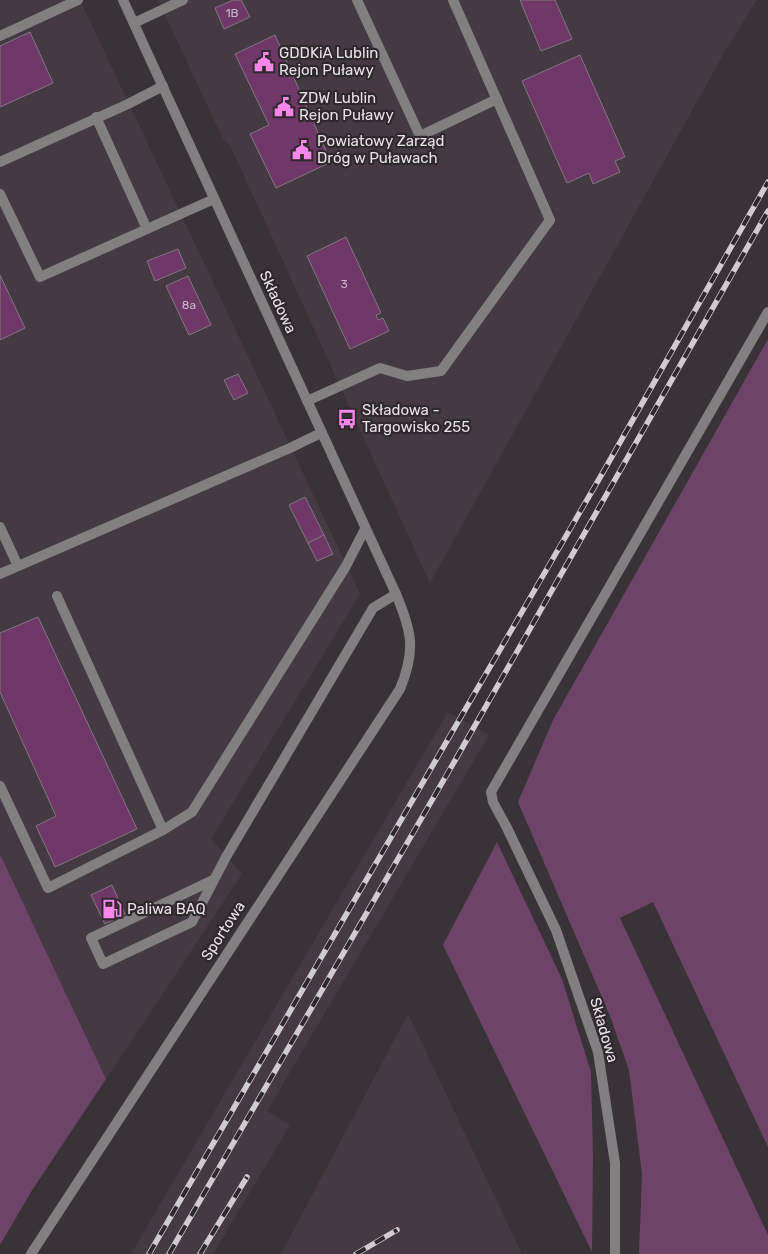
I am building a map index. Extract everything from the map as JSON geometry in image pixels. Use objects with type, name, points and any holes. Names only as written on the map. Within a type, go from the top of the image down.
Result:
[{"type":"street","points":[[0,36],[78,0]]},
{"type":"street","name":"Składowa","points":[[123,0],[405,616]]},
{"type":"street","points":[[134,23],[183,0]]},
{"type":"street","points":[[358,0],[420,136],[497,99]]},
{"type":"street","points":[[307,401],[380,368],[407,376],[441,371],[550,220],[453,0]]},
{"type":"street","points":[[0,162],[162,86]]},
{"type":"street","points":[[96,117],[147,229]]},
{"type":"street","points":[[0,194],[40,277],[214,199]]},
{"type":"street","name":"Składowa","points":[[615,1254],[615,1163],[598,1052],[556,930],[493,802],[491,792],[768,312]]},
{"type":"street","points":[[0,574],[322,433]]},
{"type":"street","points":[[0,527],[18,566]]},
{"type":"street","points":[[0,786],[48,888],[163,830],[192,812],[346,566],[365,529]]},
{"type":"street","points":[[213,880],[90,938],[103,964],[192,922],[213,880],[373,608],[396,594]]},
{"type":"street","points":[[57,596],[163,830]]},
{"type":"street","name":"Sportowa","points":[[31,1254],[400,689],[408,669],[411,652],[410,633],[405,616]]},
{"type":"shaded area","points":[[0,0],[80,0],[360,594],[211,839],[242,874],[106,1079],[0,854]]},
{"type":"shaded area","points":[[158,0],[757,0],[724,53],[430,583],[230,145],[223,139]]},
{"type":"shaded area","points":[[768,339],[768,1147],[653,902],[620,918],[768,1235],[768,1254],[639,1254],[642,1174],[629,1070],[610,1016],[518,802],[553,720]]},
{"type":"shaded area","points":[[448,712],[489,735],[267,1111],[290,1125],[213,1254],[131,1254]]},
{"type":"shaded area","points":[[497,842],[562,979],[591,1072],[593,1156],[592,1252],[443,945]]},
{"type":"shaded area","points":[[0,854],[106,1079],[31,1192],[0,1245]]},
{"type":"shaded area","points":[[408,1014],[522,1254],[281,1254]]},
{"type":"building","points":[[233,0],[241,0],[250,17],[224,29],[215,8]]},
{"type":"building","points":[[520,0],[555,0],[572,39],[541,51]]},
{"type":"building","points":[[30,32],[53,83],[0,107],[0,46]]},
{"type":"building","points":[[275,35],[331,162],[276,188],[250,134],[269,125],[235,54]]},
{"type":"building","points":[[580,55],[625,157],[615,161],[620,172],[593,184],[589,173],[567,183],[522,81]]},
{"type":"building","points":[[346,237],[381,313],[376,315],[378,320],[383,318],[389,331],[350,349],[307,256]]},
{"type":"building","points":[[178,249],[186,268],[155,281],[147,261]]},
{"type":"building","points":[[0,275],[25,328],[0,340]]},
{"type":"building","points":[[188,276],[211,325],[189,335],[166,286]]},
{"type":"building","points":[[238,374],[248,393],[234,400],[224,380]]},
{"type":"building","points":[[305,497],[324,535],[308,543],[289,505]]},
{"type":"building","points":[[324,535],[333,554],[317,561],[308,543]]},
{"type":"building","points":[[38,617],[137,829],[55,867],[36,826],[56,816],[0,692],[0,633]]},
{"type":"building","points":[[112,885],[125,914],[105,924],[91,895]]},
{"type":"railway","points":[[149,1254],[602,474],[768,182]]},
{"type":"railway","points":[[169,1254],[457,757],[768,211]]},
{"type":"railway","points":[[200,1254],[247,1177]]},
{"type":"railway","points":[[356,1254],[397,1230]]},
{"type":"place","name":"GDDKiA Lublin Rejon Puławy","points":[[264,62]]},
{"type":"place","name":"ZDW Lublin Rejon Puławy","points":[[284,107]]},
{"type":"place","name":"Powiatowy Zarząd Dróg w Puławach","points":[[302,150]]},
{"type":"place","name":"Składowa - Targowisko 255","points":[[347,419]]},
{"type":"place","name":"Paliwa BAQ","points":[[112,909]]}]
